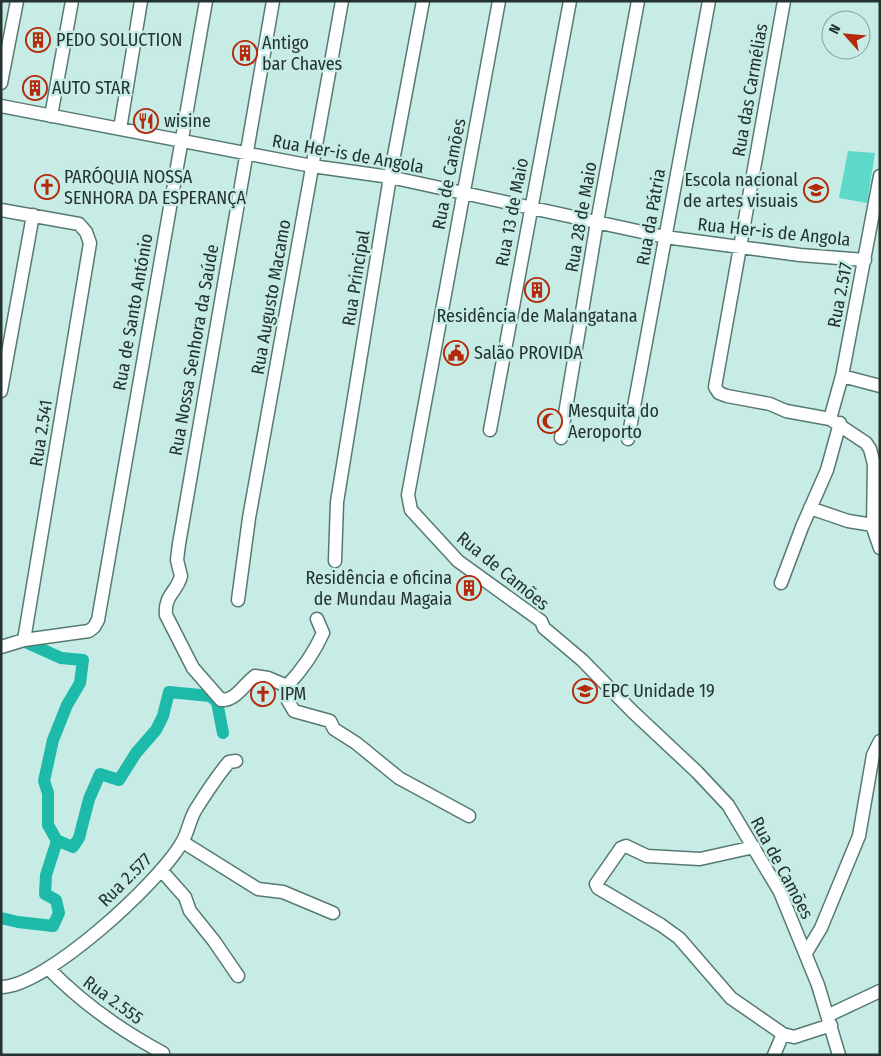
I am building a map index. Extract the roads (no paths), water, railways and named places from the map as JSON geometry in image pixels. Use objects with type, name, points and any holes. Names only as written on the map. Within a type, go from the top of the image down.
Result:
[{"type":"street","points":[[1,83],[17,1]]},
{"type":"street","points":[[51,116],[72,1]]},
{"type":"street","points":[[120,128],[141,1]]},
{"type":"street","name":"Rua de Santo António","points":[[24,640],[88,630],[94,627],[99,610],[206,1]]},
{"type":"street","name":"Rua Nossa Senhora da Saúde","points":[[272,1],[176,560],[180,576],[165,608],[166,615],[183,650],[210,690],[221,700],[227,700],[255,676],[275,680],[287,686]]},
{"type":"street","name":"Rua Augusto Macamo","points":[[238,600],[249,518],[342,1]]},
{"type":"street","name":"Rua Principal","points":[[335,562],[337,502],[390,177],[423,1]]},
{"type":"street","name":"Rua de Camões","points":[[499,1],[408,496],[411,510],[458,561],[541,621],[544,628],[582,660],[632,711],[698,772],[728,805],[780,892],[806,953],[830,1020],[839,1055]]},
{"type":"street","name":"Rua 13 de Maio","points":[[490,430],[570,1]]},
{"type":"street","name":"Rua 28 de Maio","points":[[561,438],[597,222],[638,1]]},
{"type":"street","name":"Rua da Pátria","points":[[628,439],[709,1]]},
{"type":"street","name":"Rua das Carmélias","points":[[784,1],[716,381],[717,392],[727,396],[770,404],[786,411],[835,421]]},
{"type":"street","name":"Rua Her-is de Angola","points":[[1,106],[312,166],[390,177],[665,237],[800,256],[865,260]]},
{"type":"street","name":"Rua 2.517","points":[[781,583],[827,470],[842,376],[880,176]]},
{"type":"street","points":[[1,210],[33,215],[1,391]]},
{"type":"street","name":"Rua 2.541","points":[[24,640],[90,243],[86,232],[79,224],[33,215]]},
{"type":"street","points":[[842,376],[880,386]]},
{"type":"street","points":[[835,421],[866,443],[870,449],[874,464],[873,525],[880,548]]},
{"type":"street","points":[[810,508],[848,521],[873,525]]},
{"type":"street","points":[[317,619],[322,627],[321,637],[308,661],[287,686],[287,699],[294,711],[330,721],[334,729],[356,743],[400,778],[469,816]]},
{"type":"street","points":[[1,647],[24,640]]},
{"type":"street","points":[[806,953],[821,928],[859,836],[873,755],[880,740]]},
{"type":"street","name":"Rua 2.577","points":[[1,987],[17,985],[48,968],[122,911],[161,870],[182,844],[202,799],[228,762],[236,761]]},
{"type":"street","points":[[182,844],[186,844],[258,889],[283,892],[333,913]]},
{"type":"street","points":[[754,846],[700,859],[647,856],[626,846],[621,848],[596,884],[598,888],[661,925],[679,938],[731,998],[783,1034],[794,1037],[830,1020],[880,991]]},
{"type":"street","points":[[161,870],[185,897],[190,912],[214,940],[238,976]]},
{"type":"street","name":"Rua 2.555","points":[[48,968],[70,990],[106,1019],[162,1053]]},
{"type":"street","points":[[774,1055],[783,1034]]},
{"type":"waterway","points":[[1,918],[53,926],[59,913],[56,900],[45,894],[46,875],[57,841],[48,825],[48,793],[44,781],[53,740],[67,705],[80,683],[83,660],[61,658],[21,640],[22,637]]},
{"type":"waterway","points":[[56,840],[73,847],[79,838],[89,799],[100,774],[119,780],[136,753],[156,730],[163,716],[169,692],[210,696],[217,702],[223,733]]},
{"type":"place","name":"PEDO SOLUCTION","points":[[38,40]]},
{"type":"place","name":"Antigo bar Chaves","points":[[245,53]]},
{"type":"place","name":"AUTO STAR","points":[[35,88]]},
{"type":"place","name":"wisine","points":[[146,121]]},
{"type":"place","name":"PARÓQUIA NOSSA SENHORA DA ESPERANÇA","points":[[47,187]]},
{"type":"place","name":"Escola nacional de artes visuais","points":[[816,190]]},
{"type":"place","name":"Residência de Malangatana","points":[[537,290]]},
{"type":"place","name":"Salão PROVIDA","points":[[456,353]]},
{"type":"place","name":"Mesquita do Aeroporto","points":[[550,421]]},
{"type":"place","name":"Residência e oficina de Mundau Magaia","points":[[469,588]]},
{"type":"place","name":"EPC Unidade 19","points":[[585,691]]},
{"type":"place","name":"IPM","points":[[263,694]]}]
